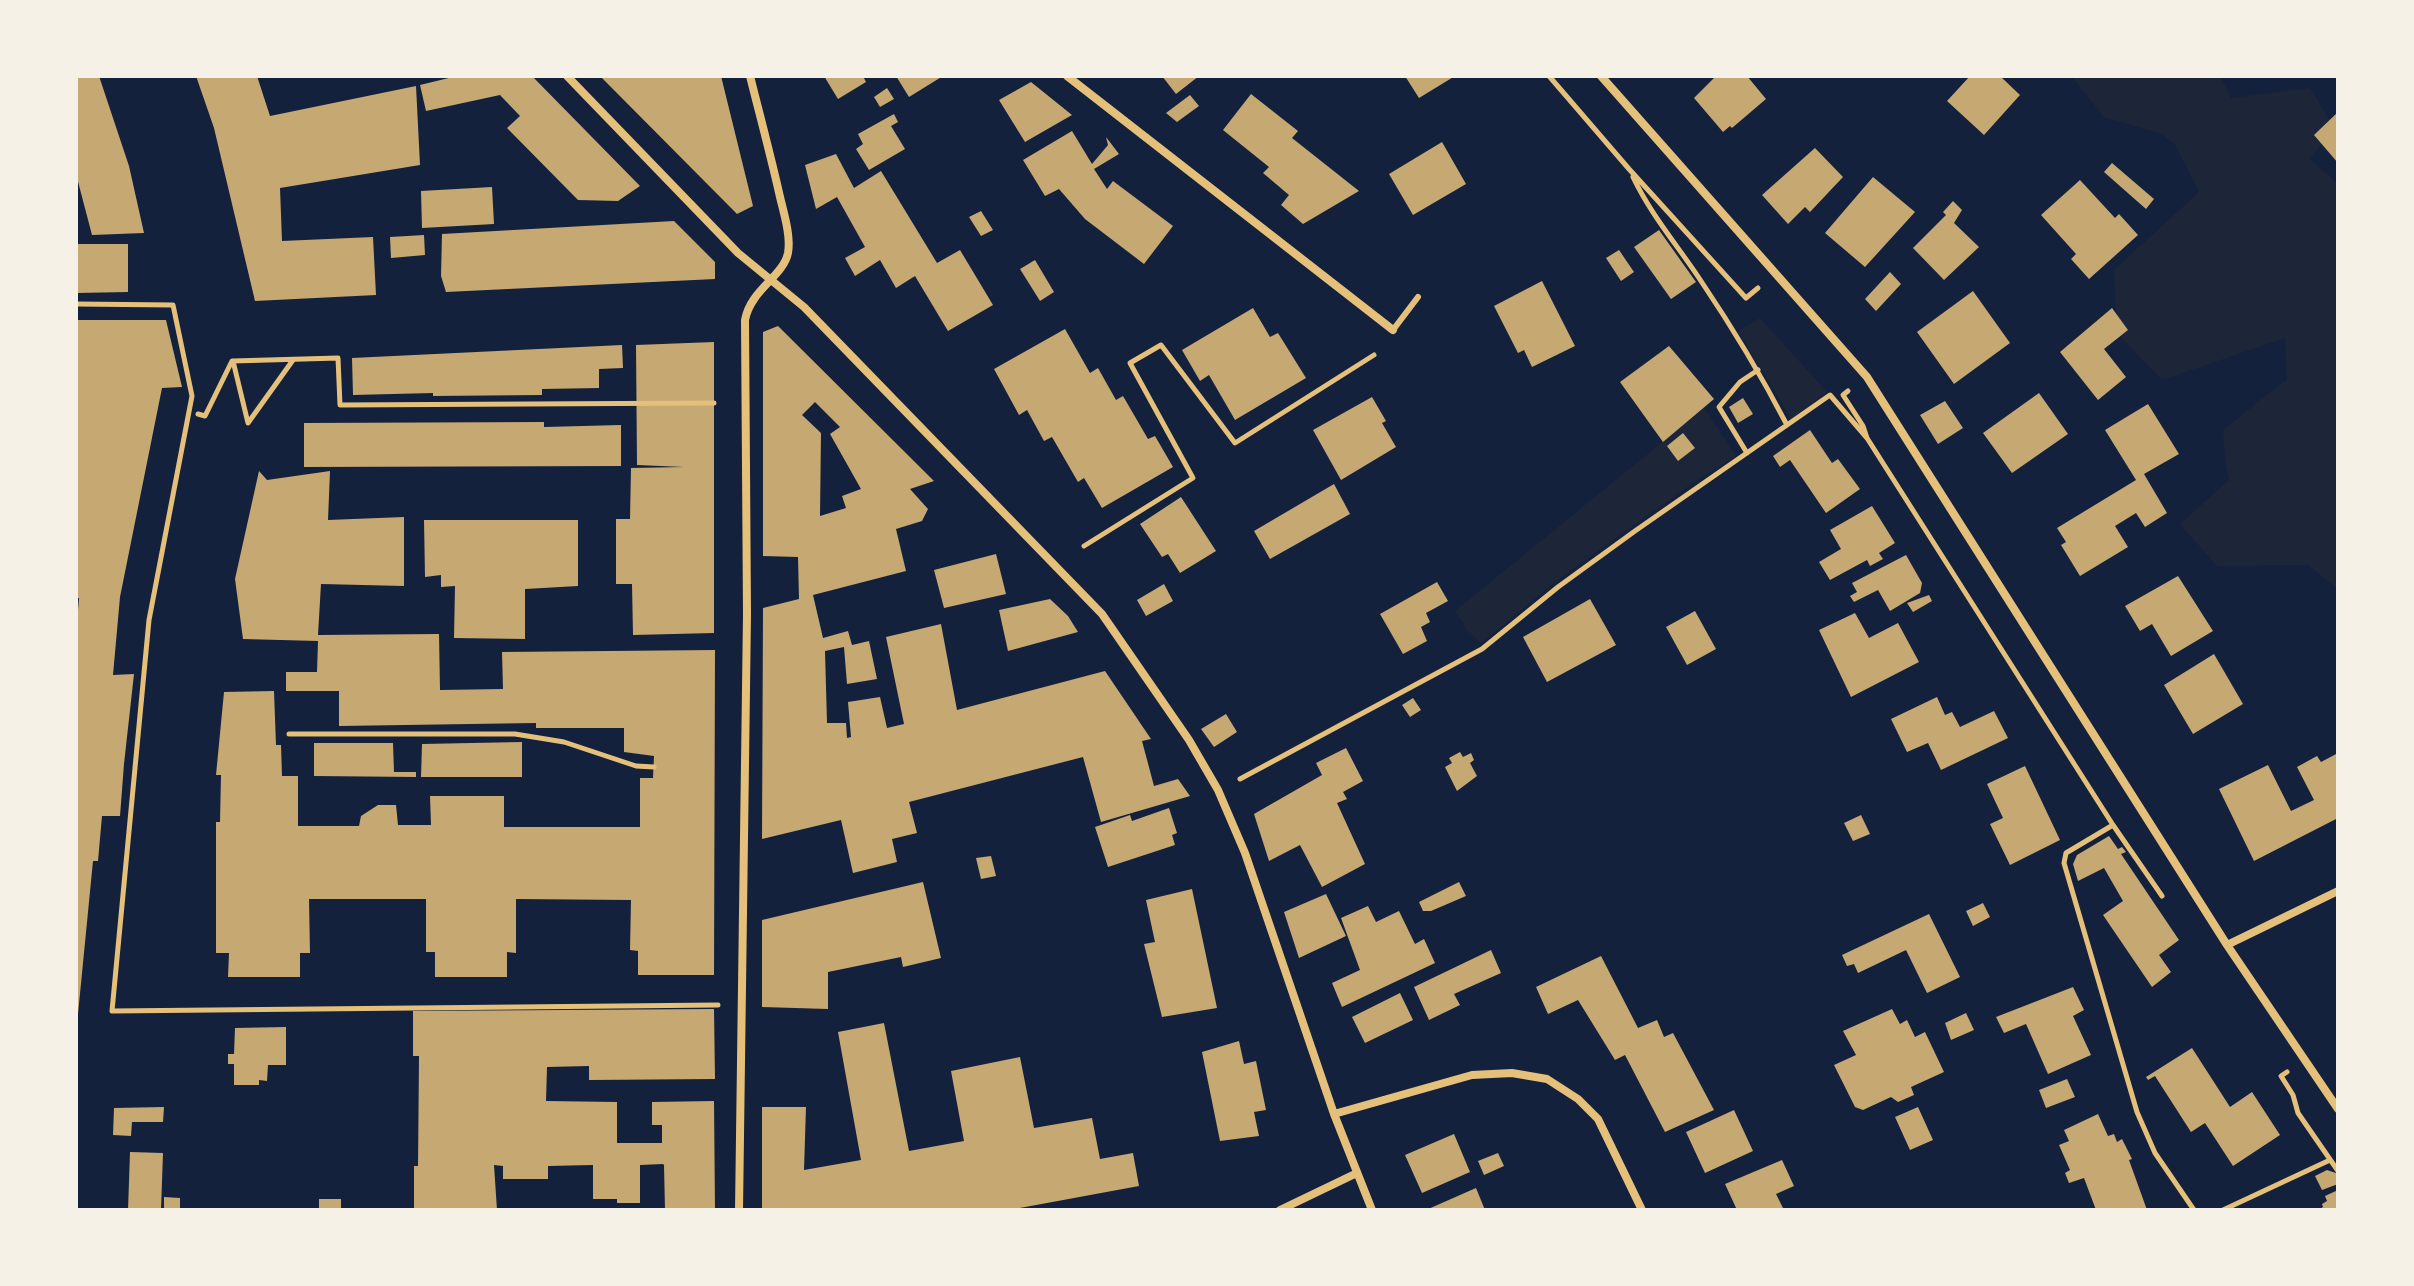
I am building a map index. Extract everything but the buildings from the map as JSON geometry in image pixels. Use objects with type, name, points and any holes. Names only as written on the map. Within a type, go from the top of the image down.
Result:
[{"type":"street","points":[[567,76],[738,253],[804,307],[1102,614],[1189,740],[1218,790],[1245,853],[1334,1114],[1372,1210]]},
{"type":"street","points":[[739,1210],[747,614],[745,320],[747,307],[788,254],[782,205],[750,76]]},
{"type":"street","points":[[1067,76],[1393,330]]},
{"type":"street","points":[[1601,76],[1867,377],[2227,945],[2338,1109]]},
{"type":"street","points":[[2227,945],[2338,891]]},
{"type":"street","points":[[1334,1114],[1472,1075],[1512,1073],[1547,1079],[1578,1099],[1598,1119],[1642,1210]]},
{"type":"street","points":[[1280,1210],[1357,1173]]},
{"type":"lane","points":[[1393,330],[1418,297]]},
{"type":"path","points":[[1549,76],[1746,298],[1759,287]]},
{"type":"path","points":[[1629,169],[1655,218],[1700,279],[1758,370],[1787,425]]},
{"type":"path","points":[[76,304],[173,305],[192,396],[149,620],[112,1011],[719,1005]]},
{"type":"path","points":[[1084,546],[1193,478],[1130,363],[1161,345],[1235,443],[1374,355]]},
{"type":"path","points":[[233,361],[338,358],[340,405],[714,403]]},
{"type":"path","points":[[233,361],[248,423],[293,359]]},
{"type":"path","points":[[198,414],[205,416],[233,361]]},
{"type":"path","points":[[1747,453],[1719,407],[1740,382],[1758,370]]},
{"type":"path","points":[[1849,391],[1843,395],[1867,438]]},
{"type":"path","points":[[1240,779],[1482,649],[1558,587],[1830,395],[1867,438],[2113,825],[2162,896]]},
{"type":"path","points":[[289,734],[515,734],[564,742],[636,766],[654,767]]},
{"type":"path","points":[[2113,825],[2066,853],[2064,863],[2137,1112],[2155,1153],[2194,1210]]},
{"type":"path","points":[[2286,1084],[2298,1113],[2338,1171]]},
{"type":"path","points":[[2223,1210],[2330,1160]]},
{"type":"shaded area","points":[[2071,76],[2220,76],[2231,98],[2310,88],[2334,127],[2310,159],[2338,184],[2338,589],[2308,565],[2217,566],[2180,524],[2229,480],[2223,430],[2287,379],[2285,338],[2162,380],[2117,333],[2114,270],[2199,192],[2175,145],[2162,134],[2104,117]]},
{"type":"shaded area","points":[[1760,318],[1827,392],[1791,419],[1738,331]]},
{"type":"shaded area","points":[[1704,408],[1736,456],[1694,482],[1563,576],[1481,643],[1468,631],[1455,611]]}]
